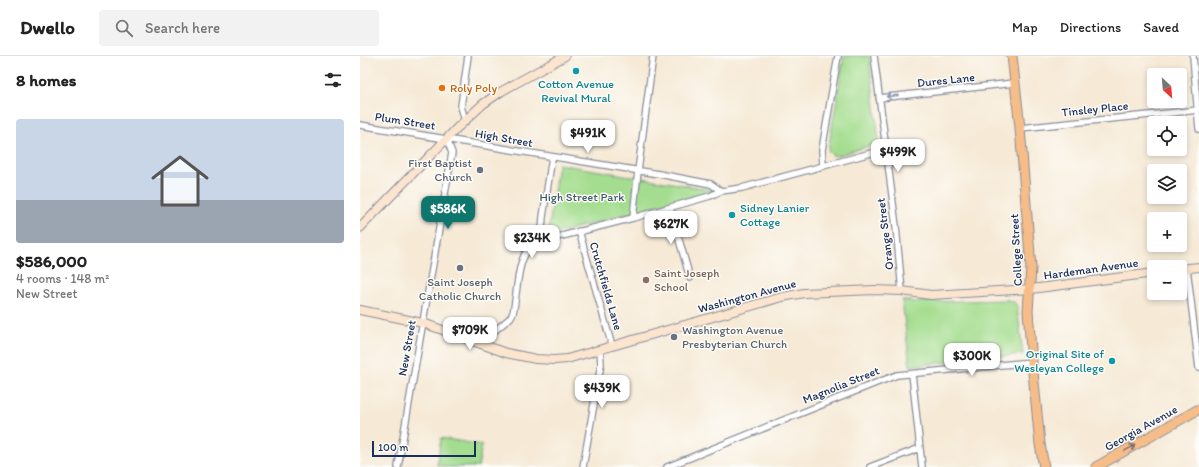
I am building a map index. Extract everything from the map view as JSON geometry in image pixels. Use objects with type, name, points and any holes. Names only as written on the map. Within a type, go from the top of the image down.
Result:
[{"type":"main road","name":"College Street","points":[[1012,56],[1020,128],[1031,268],[1031,289],[1028,311],[1040,444],[1044,467]]},
{"type":"main road","name":"Georgia Avenue","points":[[1096,467],[1199,409]]},
{"type":"street","points":[[465,121],[461,106],[468,56]]},
{"type":"street","points":[[360,228],[489,98],[553,59],[565,56]]},
{"type":"street","points":[[633,218],[653,56]]},
{"type":"street","points":[[823,166],[822,150],[838,56]]},
{"type":"street","name":"Orange Street","points":[[874,56],[896,226],[902,291]]},
{"type":"street","points":[[1193,56],[1197,84],[1199,129]]},
{"type":"street","name":"Dures Lane","points":[[879,98],[1014,83]]},
{"type":"street","name":"Tinsley Place","points":[[1020,128],[1198,110]]},
{"type":"street","name":"Plum Street","points":[[360,125],[448,139]]},
{"type":"street","name":"High Street","points":[[448,139],[711,184],[722,191]]},
{"type":"street","name":"New Street","points":[[398,467],[452,153],[448,139]]},
{"type":"street","points":[[479,344],[510,318],[515,305],[522,261],[527,251],[541,239],[562,236],[633,218],[710,196],[722,191],[742,188],[886,149]]},
{"type":"street","points":[[541,239],[552,157]]},
{"type":"street","points":[[670,208],[690,278]]},
{"type":"street","name":"Crutchfields Lane","points":[[579,231],[612,346]]},
{"type":"street","points":[[1187,269],[1199,267]]},
{"type":"street","name":"Hardeman Avenue","points":[[1031,289],[1147,274]]},
{"type":"street","name":"Washington Avenue","points":[[360,310],[423,323],[506,354],[536,359],[554,360],[567,359],[782,297],[804,293],[875,290],[902,291],[931,295],[1031,289]]},
{"type":"street","points":[[1187,289],[1199,368]]},
{"type":"street","points":[[584,467],[601,364],[600,349]]},
{"type":"street","name":"Magnolia Street","points":[[667,467],[897,375],[1032,362]]},
{"type":"street","points":[[912,374],[922,467]]},
{"type":"street","points":[[870,467],[920,448]]},
{"type":"green space","points":[[844,56],[869,56],[879,143],[836,156],[832,155],[828,151]]},
{"type":"green space","name":"High Street Park","points":[[558,164],[714,190],[554,234],[549,228]]},
{"type":"green space","points":[[902,300],[918,302],[1008,300],[1014,302],[1017,306],[1023,354],[910,366]]},
{"type":"green space","points":[[441,438],[482,445],[478,467],[447,467],[437,465]]},
{"type":"place","name":"Cotton Avenue Revival Mural","points":[[576,71]]},
{"type":"place","name":"Roly Poly","points":[[442,88]]},
{"type":"place","name":"First Baptist Church","points":[[480,170]]},
{"type":"place","name":"Sidney Lanier Cottage","points":[[732,215]]},
{"type":"place","name":"Saint Joseph Catholic Church","points":[[460,268]]},
{"type":"place","name":"Saint Joseph School","points":[[646,280]]},
{"type":"place","name":"Washington Avenue Presbyterian Church","points":[[674,337]]},
{"type":"place","name":"Original Site of Wesleyan College","points":[[1112,361]]}]
